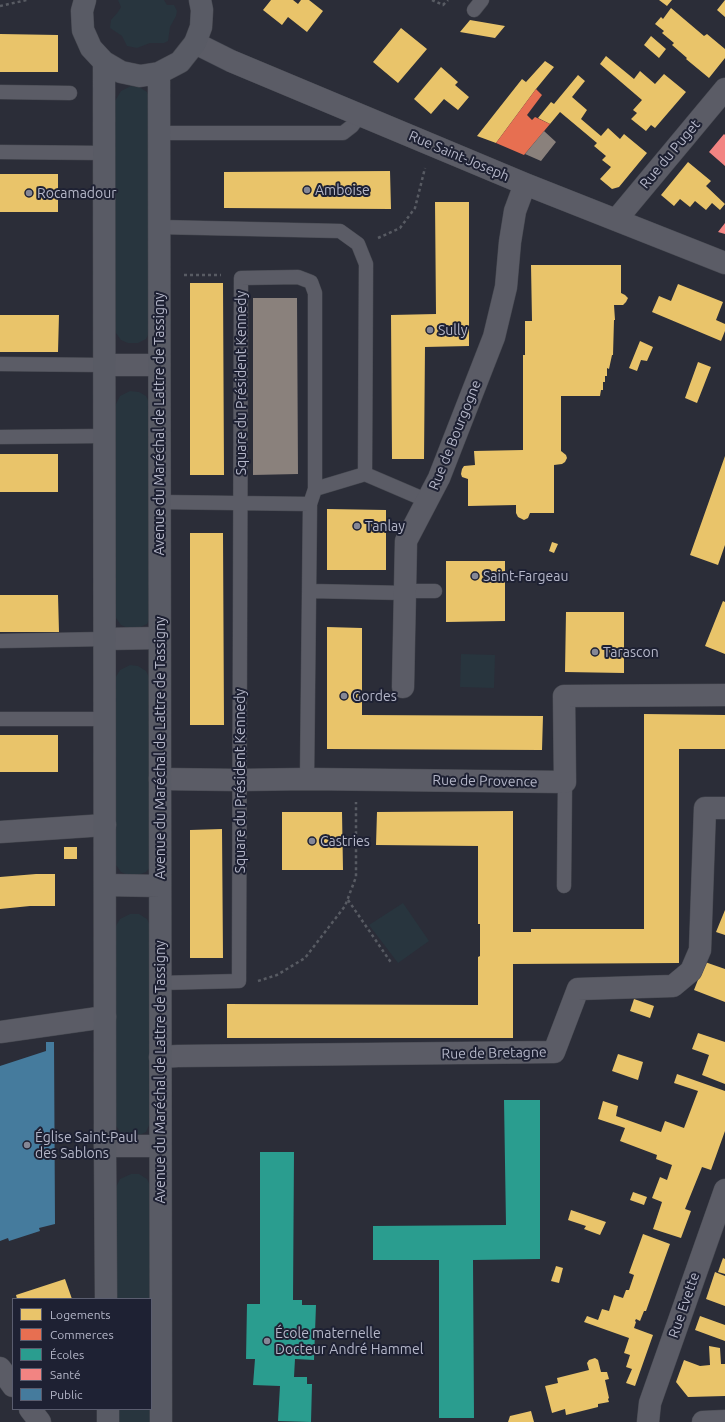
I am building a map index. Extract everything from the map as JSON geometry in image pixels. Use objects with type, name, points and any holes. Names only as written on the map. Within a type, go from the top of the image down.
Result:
[{"type":"street","points":[[85,0],[82,11],[83,30],[91,48],[104,62],[121,72],[140,76],[159,73],[180,62],[195,43],[201,27],[202,10],[200,0]]},
{"type":"street","name":"Rue Saint-Joseph","points":[[195,43],[231,61],[525,184],[725,263]]},
{"type":"street","points":[[104,62],[106,1298]]},
{"type":"street","name":"Avenue du Maréchal de Lattre de Tassigny","points":[[159,73],[161,1422]]},
{"type":"street","name":"Rue du Puget","points":[[616,220],[725,89]]},
{"type":"street","name":"Rue de Bourgogne","points":[[403,687],[406,541],[439,478],[494,337],[506,287],[510,242],[515,211],[525,184]]},
{"type":"street","points":[[104,365],[159,365]]},
{"type":"street","points":[[104,639],[159,638]]},
{"type":"street","points":[[565,782],[564,696],[725,695]]},
{"type":"street","name":"Rue de Provence","points":[[160,779],[565,782]]},
{"type":"street","name":"Rue de Bretagne","points":[[160,1057],[554,1052],[578,989],[674,986],[691,972],[700,950],[705,808],[725,808]]},
{"type":"street","points":[[0,832],[105,825]]},
{"type":"street","points":[[105,885],[160,886]]},
{"type":"street","points":[[0,1032],[105,1016]]},
{"type":"street","points":[[105,1146],[160,1146]]},
{"type":"street","name":"Rue Evette","points":[[648,1422],[650,1403],[725,1190]]},
{"type":"street","points":[[0,1368],[12,1385]]},
{"type":"street","points":[[31,1410],[40,1422]]},
{"type":"street","points":[[108,1410],[108,1422]]},
{"type":"street","points":[[703,1422],[725,1421]]},
{"type":"lane","points":[[0,92],[70,93]]},
{"type":"lane","points":[[159,133],[343,133],[352,126],[360,115]]},
{"type":"lane","points":[[0,152],[104,152]]},
{"type":"lane","points":[[159,227],[340,231],[358,244],[366,264],[365,474]]},
{"type":"lane","name":"Square du Président Kennedy","points":[[239,981],[241,278],[298,277],[311,282],[315,293],[315,489],[310,504],[307,779]]},
{"type":"lane","points":[[0,364],[104,365]]},
{"type":"lane","points":[[0,437],[104,436]]},
{"type":"lane","points":[[315,489],[365,474],[428,501]]},
{"type":"lane","points":[[159,502],[310,504]]},
{"type":"lane","points":[[310,591],[435,591]]},
{"type":"lane","points":[[0,641],[104,639]]},
{"type":"lane","points":[[0,719],[105,719]]},
{"type":"lane","points":[[564,886],[565,782]]},
{"type":"lane","points":[[160,983],[239,981]]},
{"type":"path","points":[[0,6],[27,0]]},
{"type":"path","points":[[432,0],[443,5],[448,0]]},
{"type":"path","points":[[358,244],[382,237],[400,228],[415,208],[430,144]]},
{"type":"path","points":[[159,275],[236,276],[241,278]]},
{"type":"path","points":[[239,981],[261,981],[277,975],[305,958],[345,906],[356,877],[356,780]]},
{"type":"path","points":[[348,899],[392,964]]},
{"type":"shaded area","points":[[118,0],[164,0],[167,5],[174,5],[177,11],[170,27],[168,41],[164,43],[150,43],[137,48],[127,46],[122,36],[110,28],[111,20],[121,7]]},
{"type":"shaded area","points":[[131,86],[139,87],[147,92],[151,100],[153,325],[146,339],[138,343],[128,343],[121,340],[114,327],[115,101],[121,91]]},
{"type":"shaded area","points":[[130,391],[139,392],[146,396],[150,404],[153,610],[147,624],[138,628],[128,628],[121,625],[116,618],[115,612],[115,406],[120,396]]},
{"type":"shaded area","points":[[461,654],[495,655],[494,688],[460,687]]},
{"type":"shaded area","points":[[130,665],[138,666],[146,671],[150,679],[151,866],[146,872],[138,875],[128,875],[121,872],[114,859],[114,680],[120,670]]},
{"type":"shaded area","points":[[403,903],[429,941],[398,963],[369,925]]},
{"type":"shaded area","points":[[130,914],[139,914],[147,919],[151,927],[152,1118],[146,1132],[137,1136],[128,1136],[121,1133],[116,1126],[114,929],[120,919]]},
{"type":"shaded area","points":[[131,1174],[139,1174],[147,1179],[151,1187],[151,1298],[115,1298],[115,1189],[120,1179]]},
{"type":"shaded area","points":[[114,1410],[151,1410],[151,1422],[114,1422]]},
{"type":"building: Logements","points":[[271,0],[293,0],[298,4],[301,0],[309,0],[323,11],[307,32],[288,17],[282,25],[263,10]]},
{"type":"building: Logements","points":[[659,0],[672,0],[667,6]]},
{"type":"building: Logements","points":[[725,0],[725,17],[717,10]]},
{"type":"building: Logements","points":[[671,8],[704,36],[707,34],[725,49],[725,58],[709,78],[672,45],[674,43],[662,33],[664,31],[655,24],[661,17],[663,19]]},
{"type":"building: Logements","points":[[470,20],[505,26],[495,38],[460,32]]},
{"type":"building: Logements","points":[[401,28],[427,49],[398,83],[373,62]]},
{"type":"building: Logements","points":[[0,34],[58,35],[58,72],[0,72]]},
{"type":"building: Logements","points":[[651,36],[666,49],[659,58],[644,45]]},
{"type":"building: Logements","points":[[606,56],[634,79],[640,71],[655,84],[664,74],[686,92],[655,128],[651,125],[646,131],[631,119],[637,113],[633,110],[642,100],[600,64]]},
{"type":"building: Logements","points":[[545,61],[554,67],[496,143],[477,136],[522,79],[526,82]]},
{"type":"building: Logements","points":[[441,67],[458,82],[455,85],[469,97],[458,110],[444,99],[431,114],[414,99]]},
{"type":"building: Logements","points":[[578,75],[585,81],[572,97],[587,110],[581,119],[601,136],[608,128],[620,139],[624,134],[647,153],[619,187],[612,189],[600,179],[611,167],[602,160],[606,156],[594,146],[597,143],[560,112],[550,124],[538,118],[551,102],[554,104]]},
{"type":"building: Logements","points":[[688,162],[711,181],[706,186],[725,204],[720,210],[712,203],[706,210],[695,201],[690,207],[680,199],[674,206],[661,195]]},
{"type":"building: Logements","name":"Amboise","points":[[390,171],[391,209],[224,208],[224,172]]},
{"type":"building: Logements","name":"Rocamadour","points":[[0,174],[58,174],[58,212],[0,212]]},
{"type":"building: Logements","name":"Sully","points":[[435,202],[469,202],[469,346],[425,347],[424,459],[392,459],[391,315],[436,314]]},
{"type":"building: Logements","points":[[531,265],[621,265],[621,293],[628,298],[623,305],[614,305],[615,320],[613,355],[609,369],[607,368],[607,376],[605,376],[603,390],[601,390],[600,396],[561,396],[561,451],[567,458],[562,464],[554,465],[554,513],[530,513],[528,518],[524,520],[518,517],[516,513],[516,505],[468,506],[468,479],[462,477],[461,474],[464,466],[475,465],[474,451],[523,450],[523,355],[525,355],[525,321],[532,321]]},
{"type":"building: Logements","points":[[190,283],[223,283],[224,475],[190,475]]},
{"type":"building: Logements","points":[[678,284],[723,302],[716,320],[725,324],[725,331],[721,341],[652,312],[659,296],[671,301]]},
{"type":"building: Logements","points":[[0,315],[59,315],[58,352],[0,352]]},
{"type":"building: Logements","points":[[640,341],[653,347],[647,361],[641,360],[637,371],[629,368]]},
{"type":"building: Logements","points":[[698,362],[711,367],[697,403],[685,398]]},
{"type":"building: Logements","points":[[0,454],[58,454],[58,492],[0,492]]},
{"type":"building: Logements","points":[[725,456],[725,545],[718,565],[690,555]]},
{"type":"building: Logements","name":"Tanlay","points":[[327,509],[386,510],[386,570],[327,570]]},
{"type":"building: Logements","points":[[190,533],[223,533],[224,725],[190,725]]},
{"type":"building: Logements","points":[[552,542],[558,544],[554,553],[549,551]]},
{"type":"building: Logements","name":"Saint-Fargeau","points":[[446,561],[505,561],[505,621],[446,622]]},
{"type":"building: Logements","points":[[0,595],[58,595],[59,632],[0,632]]},
{"type":"building: Logements","points":[[723,601],[725,602],[725,654],[705,646]]},
{"type":"building: Logements","name":"Tarascon","points":[[566,612],[624,612],[624,673],[565,672]]},
{"type":"building: Logements","name":"Gordes","points":[[327,627],[362,628],[362,715],[543,716],[542,750],[327,749]]},
{"type":"building: Logements","points":[[644,714],[725,715],[725,749],[679,749],[679,963],[513,964],[513,1038],[227,1038],[227,1004],[478,1005],[480,924],[478,924],[478,846],[376,845],[377,812],[513,811],[513,932],[531,932],[531,929],[644,929]]},
{"type":"building: Logements","points":[[0,735],[58,735],[58,772],[0,772]]},
{"type":"building: Logements","name":"Castries","points":[[282,812],[342,812],[343,870],[282,870]]},
{"type":"building: Logements","points":[[222,829],[223,958],[190,958],[190,830]]},
{"type":"building: Logements","points":[[64,847],[77,847],[77,859],[64,859]]},
{"type":"building: Logements","points":[[55,874],[55,906],[30,906],[0,909],[0,877]]},
{"type":"building: Logements","points":[[725,910],[725,935],[716,932]]},
{"type":"building: Logements","points":[[705,962],[725,969],[725,1002],[694,990]]},
{"type":"building: Logements","points":[[634,999],[654,1006],[650,1018],[630,1011]]},
{"type":"building: Logements","points":[[698,1033],[725,1042],[725,1084],[702,1075],[709,1055],[692,1049]]},
{"type":"building: Logements","points":[[618,1054],[643,1062],[638,1080],[612,1071]]},
{"type":"building: Logements","points":[[677,1074],[725,1091],[725,1131],[711,1170],[702,1167],[685,1209],[691,1211],[681,1238],[653,1229],[662,1202],[652,1198],[660,1177],[667,1180],[672,1165],[656,1159],[657,1155],[620,1141],[625,1128],[598,1119],[603,1101],[618,1106],[616,1116],[661,1132],[665,1121],[684,1128],[698,1091],[674,1083]]},
{"type":"building: Logements","points":[[633,1192],[647,1197],[644,1205],[630,1200]]},
{"type":"building: Logements","points":[[571,1210],[606,1222],[600,1235],[584,1229],[586,1226],[568,1220]]},
{"type":"building: Logements","points":[[643,1234],[670,1244],[646,1311],[644,1311],[640,1321],[636,1319],[635,1321],[634,1328],[653,1335],[635,1386],[626,1383],[632,1369],[626,1367],[630,1355],[624,1353],[629,1338],[584,1322],[587,1316],[598,1320],[602,1309],[609,1311],[614,1295],[623,1298],[626,1290],[629,1290],[634,1275],[629,1273]]},
{"type":"building: Logements","points":[[723,1258],[725,1259],[725,1274],[718,1272]]},
{"type":"building: Logements","points":[[556,1266],[563,1268],[559,1283],[551,1281]]},
{"type":"building: Logements","points":[[715,1272],[725,1276],[725,1306],[706,1299]]},
{"type":"building: Logements","points":[[65,1279],[72,1298],[17,1298],[16,1295]]},
{"type":"building: Logements","points":[[700,1316],[725,1325],[725,1341],[695,1330]]},
{"type":"building: Logements","points":[[709,1346],[720,1348],[721,1364],[725,1364],[725,1396],[688,1397],[676,1382],[684,1360],[700,1366],[710,1365]]},
{"type":"building: Logements","points":[[595,1358],[598,1360],[601,1372],[607,1372],[609,1379],[605,1380],[609,1402],[598,1404],[598,1407],[566,1415],[565,1409],[552,1413],[545,1386],[558,1383],[557,1378],[589,1370],[587,1363],[589,1360]]},
{"type":"building: Logements","points":[[531,1411],[534,1422],[508,1422],[510,1416]]},
{"type":"building: Commerces","points":[[536,89],[542,95],[527,115],[532,120],[535,117],[550,124],[524,155],[496,143]]},
{"type":"building: Écoles","points":[[504,1100],[540,1100],[540,1259],[473,1260],[474,1418],[439,1418],[439,1260],[373,1260],[373,1226],[506,1225]]},
{"type":"building: Écoles","points":[[260,1152],[294,1152],[293,1300],[302,1300],[302,1305],[316,1305],[314,1360],[295,1359],[294,1377],[307,1377],[307,1384],[312,1384],[311,1422],[278,1421],[280,1386],[253,1385],[255,1359],[246,1359],[247,1304],[260,1304]]},
{"type":"building: Santé","points":[[724,134],[725,135],[725,166],[709,152]]},
{"type":"building: Santé","points":[[725,223],[725,234],[718,232]]},
{"type":"building: Public","name":"Église Saint-Paul des Sablons","points":[[46,1042],[54,1042],[55,1224],[39,1228],[40,1231],[9,1241],[8,1238],[0,1241],[0,1066],[46,1051]]},
{"type":"building: Industrie","points":[[544,131],[556,142],[541,161],[525,154]]},
{"type":"building: Industrie","points":[[253,298],[297,298],[298,474],[253,475]]},
{"type":"place","name":"Amboise","points":[[307,190]]},
{"type":"place","name":"Rocamadour","points":[[29,193]]},
{"type":"place","name":"Sully","points":[[430,330]]},
{"type":"place","name":"Tanlay","points":[[357,526]]},
{"type":"place","name":"Saint-Fargeau","points":[[475,576]]},
{"type":"place","name":"Tarascon","points":[[595,652]]},
{"type":"place","name":"Gordes","points":[[344,696]]},
{"type":"place","name":"Castries","points":[[312,841]]},
{"type":"place","name":"Église Saint-Paul des Sablons","points":[[27,1145]]},
{"type":"place","name":"École maternelle Docteur André Hammel","points":[[267,1341]]}]
